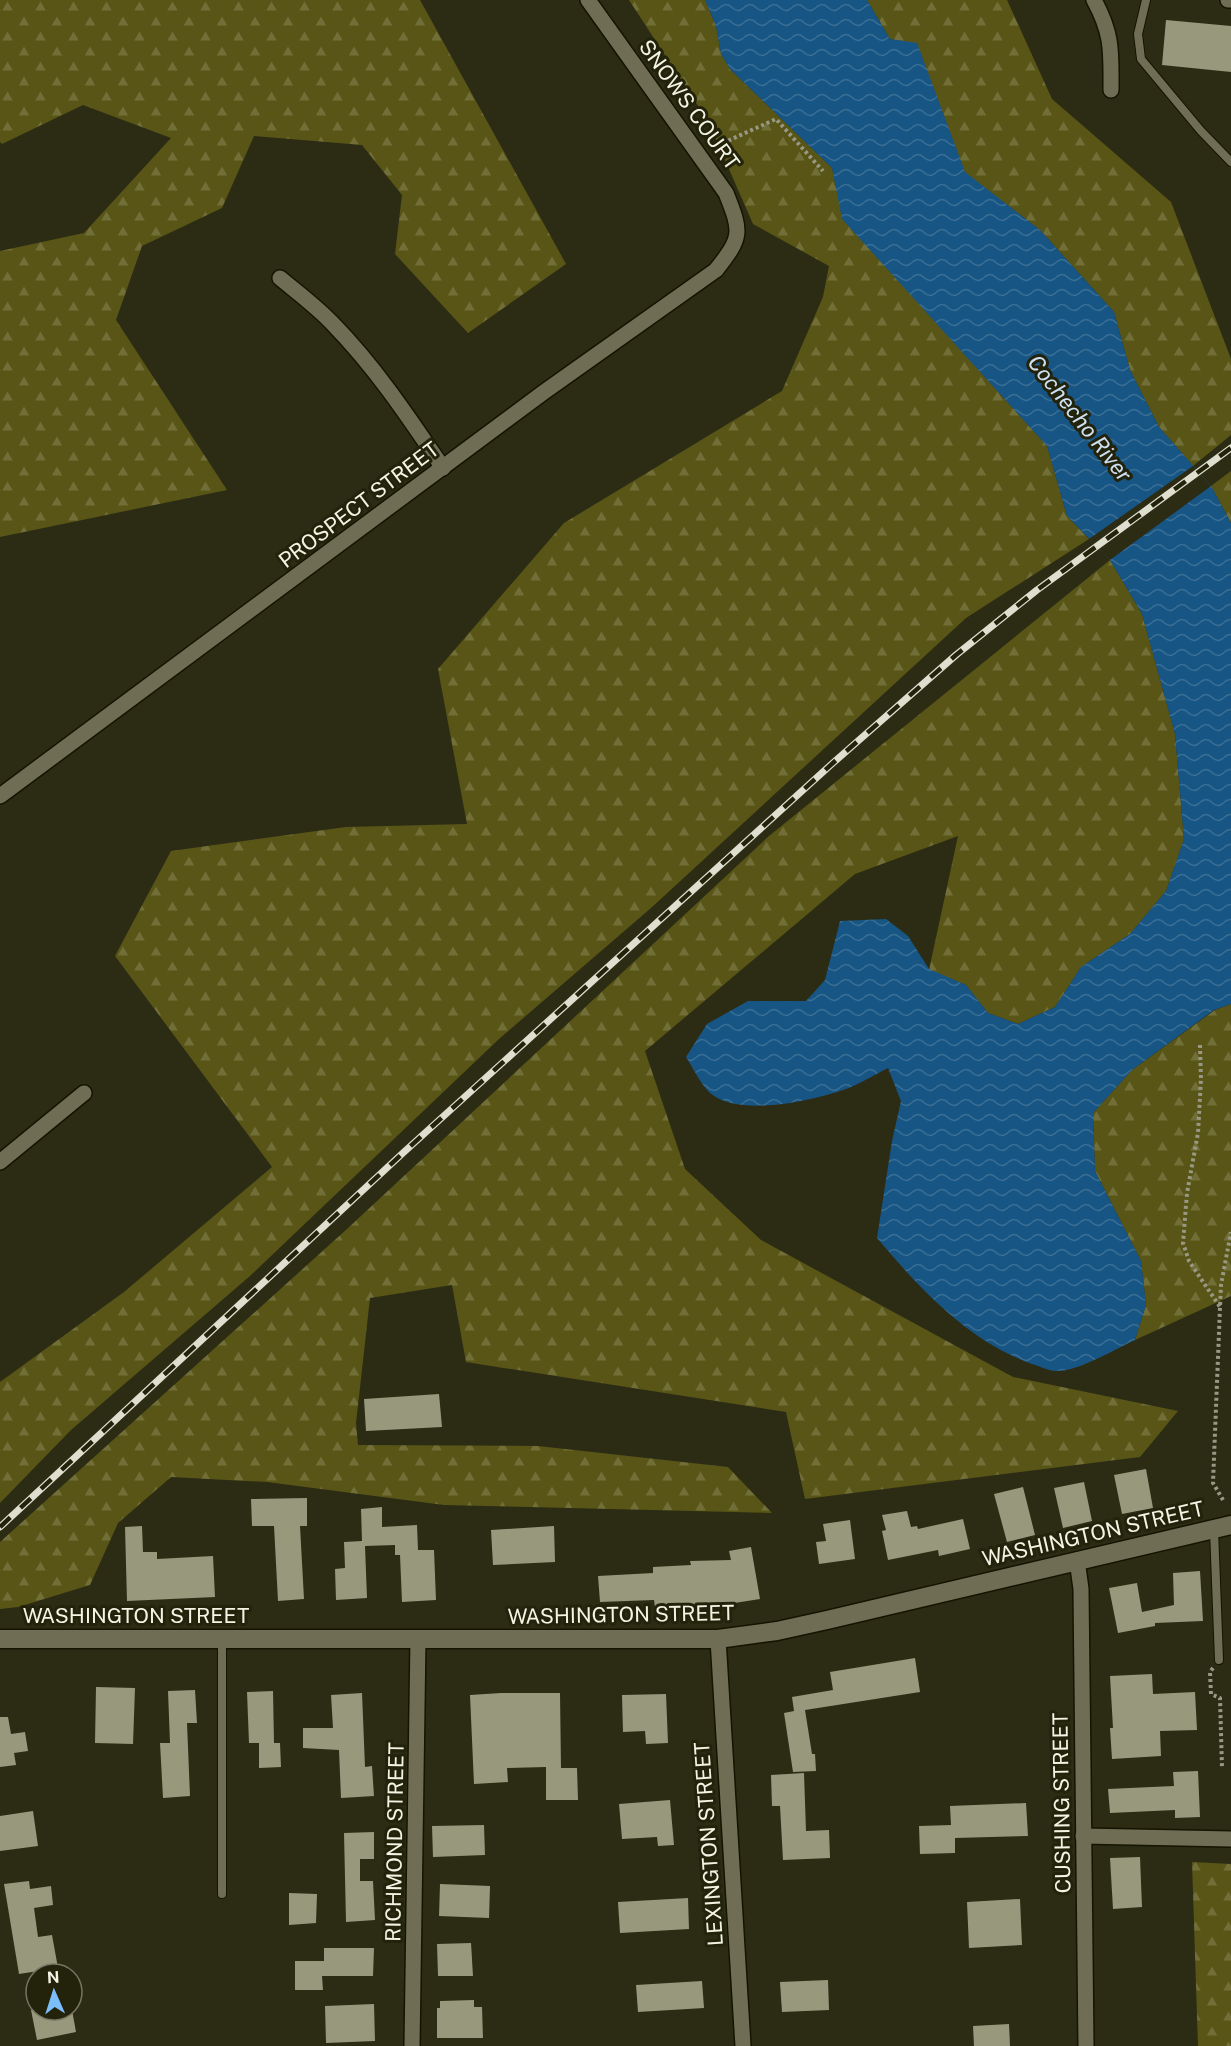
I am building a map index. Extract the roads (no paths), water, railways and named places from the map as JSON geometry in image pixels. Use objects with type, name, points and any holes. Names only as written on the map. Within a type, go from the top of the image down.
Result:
[{"type":"street","name":"SNOWS COURT","points":[[588,0],[726,193],[738,227],[736,242]]},
{"type":"street","points":[[1094,0],[1103,17],[1110,41],[1111,90]]},
{"type":"street","name":"PROSPECT STREET","points":[[0,796],[544,392],[716,270],[736,242]]},
{"type":"street","points":[[280,278],[331,322],[359,352],[396,398],[443,468]]},
{"type":"street","points":[[0,1162],[84,1094]]},
{"type":"street","name":"WASHINGTON STREET","points":[[0,1638],[718,1639],[777,1631],[827,1620],[1223,1526]]},
{"type":"street","name":"CUSHING STREET","points":[[1077,1560],[1081,1589],[1086,2046]]},
{"type":"street","name":"RICHMOND STREET","points":[[412,2046],[418,1639]]},
{"type":"street","name":"LEXINGTON STREET","points":[[718,1639],[743,2046]]},
{"type":"street","points":[[1083,1836],[1231,1839]]},
{"type":"lane","points":[[1146,0],[1138,34],[1141,59],[1201,131],[1231,162]]},
{"type":"lane","points":[[1219,1660],[1215,1548],[1223,1526]]},
{"type":"lane","points":[[222,1639],[222,1894]]},
{"type":"water","name":"Cochecho River","points":[[705,0],[867,0],[890,39],[917,43],[965,172],[1040,230],[1114,312],[1130,370],[1159,427],[1211,486],[1231,523],[1231,1004],[1214,1010],[1132,1070],[1093,1113],[1095,1171],[1141,1261],[1146,1305],[1135,1340],[1095,1360],[1063,1371],[1049,1370],[1009,1354],[966,1327],[910,1276],[877,1238],[892,1141],[901,1101],[888,1068],[843,1090],[812,1099],[755,1106],[721,1100],[709,1092],[686,1057],[707,1024],[748,1001],[806,1001],[825,980],[840,921],[886,919],[908,936],[929,969],[966,985],[988,1013],[1018,1024],[1055,1007],[1081,967],[1130,934],[1166,891],[1184,839],[1175,734],[1142,614],[1110,560],[1067,516],[1047,446],[842,219],[832,168],[730,69],[721,54],[716,26]]},
{"type":"railway","points":[[0,1527],[404,1152],[834,762],[956,655],[1037,590],[1231,448]]}]
